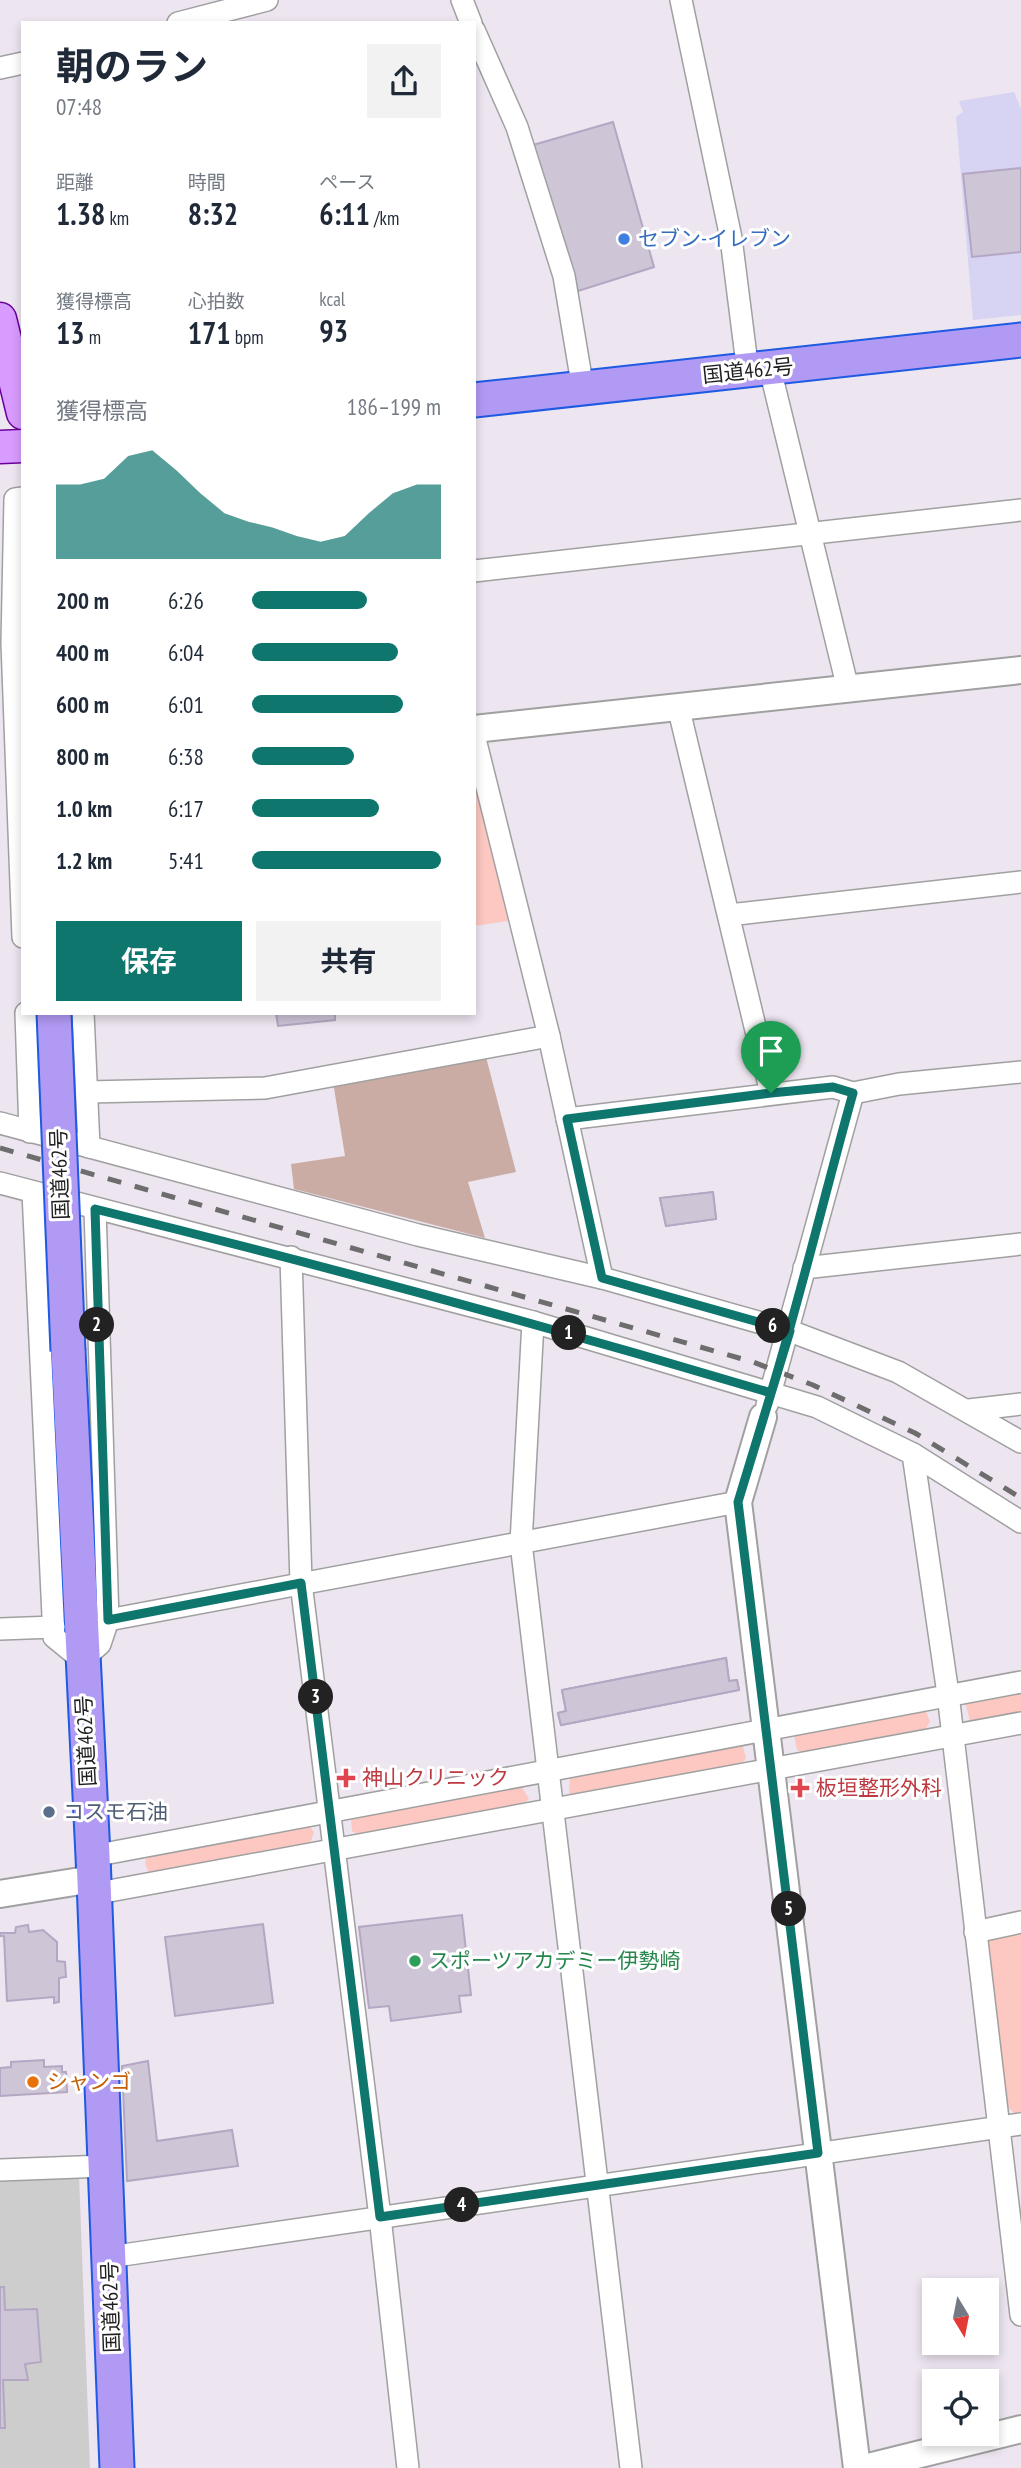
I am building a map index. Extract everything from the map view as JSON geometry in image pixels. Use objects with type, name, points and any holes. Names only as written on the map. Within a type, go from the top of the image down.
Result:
[{"type":"highway","name":"国道462号","points":[[476,400],[1021,340]]},
{"type":"highway","name":"国道462号","points":[[54,1015],[117,2468]]},
{"type":"main road","points":[[0,319],[21,405]]},
{"type":"main road","points":[[0,447],[21,446]]},
{"type":"street","points":[[189,13],[267,0]]},
{"type":"street","points":[[462,0],[470,21]]},
{"type":"street","points":[[681,0],[759,370],[808,534],[848,689]]},
{"type":"street","points":[[476,35],[517,127],[564,276],[583,389]]},
{"type":"street","points":[[0,68],[21,63]]},
{"type":"street","points":[[21,498],[15,499],[6,643],[21,902]]},
{"type":"street","points":[[476,571],[1021,510]]},
{"type":"street","points":[[476,729],[1021,670]]},
{"type":"street","points":[[678,706],[771,1093]]},
{"type":"street","points":[[476,743],[549,1036],[602,1278]]},
{"type":"street","points":[[729,915],[1021,882]]},
{"type":"street","points":[[26,1015],[30,1132]]},
{"type":"street","points":[[83,1015],[89,1147]]},
{"type":"street","points":[[88,1092],[265,1088],[549,1036]]},
{"type":"street","points":[[567,1119],[771,1093],[833,1087],[853,1093],[899,1084],[1021,1072]]},
{"type":"street","points":[[853,1093],[804,1268],[790,1331],[738,1502],[857,2468]]},
{"type":"street","points":[[0,1123],[418,1235],[602,1278],[790,1331],[870,1360],[969,1410],[1021,1442]]},
{"type":"street","points":[[0,1183],[533,1322],[767,1405],[817,1408],[913,1454],[1021,1522]]},
{"type":"street","points":[[33,1192],[54,1637],[82,1660],[100,1644],[108,1620],[95,1209]]},
{"type":"street","points":[[804,1268],[1021,1244]]},
{"type":"street","points":[[291,1257],[301,1583],[380,2217],[408,2468]]},
{"type":"street","points":[[533,1322],[521,1543],[550,1811],[631,2468]]},
{"type":"street","points":[[969,1410],[1021,1404]]},
{"type":"street","points":[[913,1454],[948,1694],[975,1932],[1011,2125],[1021,2315]]},
{"type":"street","points":[[108,1620],[738,1502]]},
{"type":"street","points":[[0,1629],[54,1628]]},
{"type":"street","points":[[93,1876],[330,1809],[1021,1682]]},
{"type":"street","points":[[0,1894],[93,1876],[334,1848],[550,1811],[1021,1723]]},
{"type":"street","points":[[975,1932],[1021,1922]]},
{"type":"street","points":[[109,2257],[1011,2125]]},
{"type":"street","points":[[0,2171],[105,2166]]},
{"type":"street","points":[[864,2468],[1021,2429]]},
{"type":"shaded area","points":[[1014,92],[1021,109],[1021,315],[973,320],[956,117],[963,112],[959,101]]},
{"type":"shaded area","points":[[476,790],[508,921],[476,926]]},
{"type":"shaded area","points":[[486,1057],[516,1172],[468,1182],[485,1238],[294,1189],[291,1164],[345,1156],[333,1082]]},
{"type":"shaded area","points":[[1021,1688],[1021,1714],[974,1723],[970,1721],[965,1702]]},
{"type":"shaded area","points":[[919,1707],[926,1711],[930,1722],[924,1731],[806,1754],[797,1750],[794,1734]]},
{"type":"shaded area","points":[[738,1743],[743,1747],[746,1758],[740,1766],[577,1797],[569,1793],[570,1775]]},
{"type":"shaded area","points":[[519,1782],[529,1799],[521,1806],[359,1835],[352,1831],[351,1819],[360,1811]]},
{"type":"shaded area","points":[[299,1822],[314,1832],[311,1841],[302,1847],[158,1876],[148,1871],[145,1863],[148,1854]]},
{"type":"shaded area","points":[[1021,1928],[1021,2113],[1015,2114],[1007,2106],[984,1943],[990,1935]]},
{"type":"shaded area","points":[[79,2175],[90,2468],[0,2468],[0,2178]]},
{"type":"building","points":[[613,122],[654,267],[578,291],[533,145]]},
{"type":"building","points":[[1021,168],[1021,252],[972,257],[963,174]]},
{"type":"building","points":[[276,1015],[335,1015],[335,1020],[278,1026]]},
{"type":"building","points":[[713,1192],[716,1219],[666,1226],[660,1198]]},
{"type":"building","points":[[713,1192],[716,1219],[666,1226],[660,1198]]},
{"type":"building","points":[[726,1658],[729,1681],[737,1680],[739,1690],[561,1725],[558,1713],[566,1711],[562,1690]]},
{"type":"building","points":[[726,1658],[729,1681],[737,1680],[739,1690],[561,1725],[558,1713],[566,1711],[562,1690]]},
{"type":"building","name":"スポーツアカデミー伊勢崎","points":[[462,1915],[471,1995],[459,1996],[461,2012],[391,2021],[389,2006],[369,2008],[359,1927]]},
{"type":"building","points":[[263,1924],[273,2003],[175,2016],[165,1937]]},
{"type":"building","points":[[28,1925],[29,1932],[43,1930],[57,1942],[57,1961],[65,1962],[66,1977],[59,1978],[59,2002],[54,2003],[54,1997],[7,2001],[4,1936],[0,1936],[0,1933],[15,1933],[16,1927]]},
{"type":"building","name":"シャンゴ","points":[[44,2060],[44,2067],[62,2066],[62,2072],[66,2072],[67,2092],[0,2096],[0,2068],[11,2067],[11,2062]]},
{"type":"building","points":[[148,2061],[157,2141],[232,2130],[238,2166],[127,2181],[122,2066]]},
{"type":"building","points":[[0,2287],[4,2287],[5,2310],[37,2309],[41,2362],[25,2364],[28,2380],[3,2380],[5,2428],[0,2428]]},
{"type":"railway","points":[[0,1148],[753,1362],[813,1385],[915,1433],[1021,1498]]},
{"type":"place","name":"セブン-イレブン","points":[[624,239]]},
{"type":"place","name":"神山クリニック","points":[[346,1778]]},
{"type":"place","name":"板垣整形外科","points":[[800,1788]]},
{"type":"place","name":"コスモ石油","points":[[49,1812]]},
{"type":"place","name":"スポーツアカデミー伊勢崎","points":[[415,1961]]},
{"type":"place","name":"シャンゴ","points":[[33,2082]]},
{"type":"route","points":[[771,1093],[567,1119],[602,1278],[790,1331],[738,1502],[818,2153],[380,2217],[301,1583],[108,1620],[95,1209],[291,1257],[533,1322],[771,1393],[790,1331],[804,1268],[853,1093],[833,1087],[771,1093]]}]
